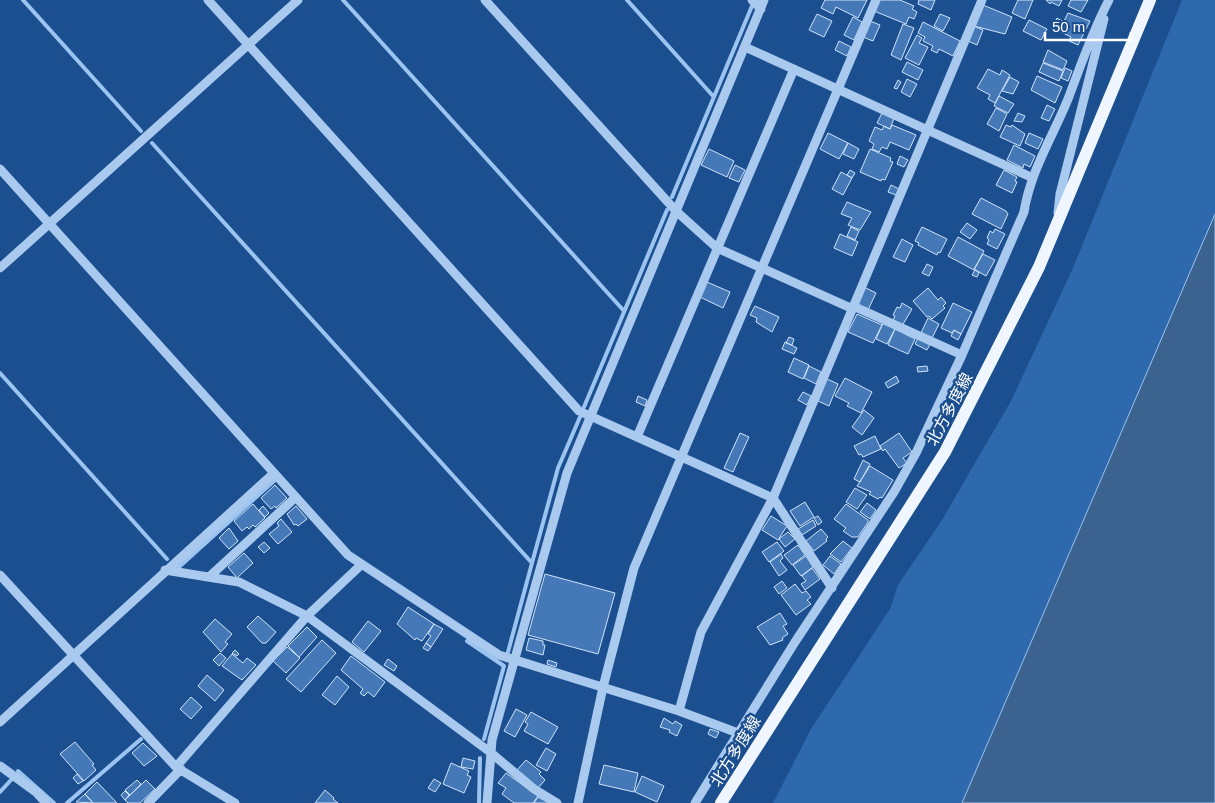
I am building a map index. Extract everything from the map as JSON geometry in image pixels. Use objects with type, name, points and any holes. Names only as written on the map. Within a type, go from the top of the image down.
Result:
[{"type":"main road","name":"北方多度線","points":[[721,803],[945,452],[1014,319],[1057,226],[1150,0]]},
{"type":"street","points":[[208,0],[578,411],[773,498],[832,588]]},
{"type":"street","points":[[0,268],[298,0]]},
{"type":"street","points":[[486,0],[676,211],[717,248],[962,355]]},
{"type":"street","points":[[752,0],[761,9]]},
{"type":"street","points":[[487,803],[490,752],[567,473],[764,0]]},
{"type":"street","points":[[578,803],[603,687],[634,568],[876,0]]},
{"type":"street","points":[[680,711],[701,632],[773,498],[982,0]]},
{"type":"street","points":[[695,803],[795,642],[903,477],[962,355],[1024,212],[1027,193],[1033,178],[1068,98],[1098,19],[1109,0]]},
{"type":"street","points":[[1057,226],[1060,194],[1109,0]]},
{"type":"street","points":[[745,47],[1033,178]]},
{"type":"street","points":[[637,437],[794,69]]},
{"type":"street","points":[[0,169],[348,555],[500,655],[680,711],[738,733]]},
{"type":"street","points":[[0,722],[165,570],[274,473]]},
{"type":"street","points":[[209,577],[296,498]]},
{"type":"street","points":[[148,803],[307,616],[362,564]]},
{"type":"street","points":[[165,570],[239,582],[307,616],[490,752],[534,788],[557,803]]},
{"type":"street","points":[[0,575],[178,768],[235,803]]},
{"type":"street","points":[[0,766],[36,792],[46,803]]},
{"type":"shaded area","points":[[1182,0],[1215,0],[1215,214],[962,803],[773,803],[811,729],[890,609],[898,585],[942,520],[1011,401],[1073,268]]},
{"type":"shaded area","points":[[1215,214],[1215,803],[962,803]]},
{"type":"building","points":[[825,0],[867,0],[858,18],[836,7],[833,14],[821,8]]},
{"type":"building","points":[[879,0],[900,0],[914,6],[912,9],[917,12],[914,19],[909,17],[906,24],[874,11]]},
{"type":"building","points":[[919,0],[935,0],[931,10],[918,4]]},
{"type":"building","points":[[1018,0],[1033,0],[1025,19],[1012,13]]},
{"type":"building","points":[[1046,0],[1062,0],[1059,6],[1051,2],[1050,4]]},
{"type":"building","points":[[1071,0],[1088,0],[1081,12],[1068,6]]},
{"type":"building","points":[[983,5],[1012,17],[1005,34],[974,26]]},
{"type":"building","points":[[1068,13],[1090,21],[1078,45],[1069,41],[1071,37],[1059,31]]},
{"type":"building","points":[[817,14],[832,21],[824,37],[809,30]]},
{"type":"building","points":[[940,14],[950,18],[943,31],[934,26]]},
{"type":"building","points":[[853,17],[862,22],[854,40],[844,35]]},
{"type":"building","points":[[1057,18],[1062,21],[1056,31],[1052,29]]},
{"type":"building","points":[[1029,20],[1047,29],[1041,40],[1023,31]]},
{"type":"building","points":[[870,21],[880,25],[873,41],[863,37]]},
{"type":"building","points":[[923,22],[960,41],[953,56],[939,49],[937,53],[931,50],[933,46],[923,41],[925,37],[918,33]]},
{"type":"building","points":[[903,24],[914,28],[901,60],[891,55]]},
{"type":"building","points":[[974,26],[983,30],[977,45],[968,41]]},
{"type":"building","points":[[917,35],[922,38],[919,43],[928,47],[919,65],[905,58]]},
{"type":"building","points":[[839,41],[851,47],[847,56],[835,50]]},
{"type":"building","points":[[1048,50],[1067,61],[1063,70],[1043,62]]},
{"type":"building","points":[[907,62],[923,70],[918,80],[902,72]]},
{"type":"building","points":[[1043,63],[1063,71],[1059,81],[1039,72]]},
{"type":"building","points":[[1065,68],[1072,71],[1068,81],[1061,78]]},
{"type":"building","points":[[988,69],[1000,75],[1002,70],[1010,75],[995,103],[988,99],[990,95],[977,88]]},
{"type":"building","points":[[1037,76],[1062,87],[1055,103],[1031,90]]},
{"type":"building","points":[[1010,77],[1019,82],[1013,94],[1002,91]]},
{"type":"building","points":[[907,79],[917,84],[910,97],[901,92]]},
{"type":"building","points":[[898,80],[901,82],[897,89],[894,88]]},
{"type":"building","points":[[999,96],[1014,104],[1008,113],[994,106]]},
{"type":"building","points":[[1047,105],[1055,109],[1049,121],[1041,118]]},
{"type":"building","points":[[996,108],[1007,114],[999,131],[987,124]]},
{"type":"building","points":[[882,113],[894,118],[890,129],[877,123]]},
{"type":"building","points":[[1018,113],[1025,116],[1022,122],[1014,121]]},
{"type":"building","points":[[892,125],[916,135],[909,150],[890,142],[887,149],[882,147],[879,152],[872,149],[874,144],[869,141],[875,127],[882,130],[884,126],[890,129]]},
{"type":"building","points":[[1006,125],[1011,127],[1012,125],[1025,134],[1020,146],[1000,137]]},
{"type":"building","points":[[828,133],[848,143],[839,159],[820,149]]},
{"type":"building","points":[[1029,133],[1043,139],[1038,149],[1025,143]]},
{"type":"building","points":[[848,143],[859,149],[854,159],[843,154]]},
{"type":"building","points":[[1014,145],[1035,156],[1030,167],[1024,164],[1023,168],[1007,160]]},
{"type":"building","points":[[709,149],[734,161],[727,177],[701,165]]},
{"type":"building","points":[[870,149],[891,158],[890,161],[893,162],[885,180],[882,179],[881,181],[860,172]]},
{"type":"building","points":[[900,156],[908,160],[904,167],[897,164]]},
{"type":"building","points":[[735,165],[745,170],[739,182],[729,178]]},
{"type":"building","points":[[850,170],[855,173],[852,178],[847,175]]},
{"type":"building","points":[[1004,170],[1017,177],[1012,193],[996,185]]},
{"type":"building","points":[[841,172],[852,178],[843,195],[832,189]]},
{"type":"building","points":[[891,185],[899,189],[896,195],[888,192]]},
{"type":"building","points":[[981,198],[1006,211],[1008,214],[1001,229],[972,214]]},
{"type":"building","points":[[847,202],[871,212],[860,230],[848,225],[852,218],[841,214]]},
{"type":"building","points":[[967,223],[977,230],[970,239],[960,232]]},
{"type":"building","points":[[851,227],[859,231],[855,240],[847,236]]},
{"type":"building","points":[[922,227],[947,239],[937,255],[918,245],[919,243],[915,241]]},
{"type":"building","points":[[995,229],[1005,234],[997,249],[987,244],[990,231],[993,233]]},
{"type":"building","points":[[840,234],[858,242],[852,256],[834,248]]},
{"type":"building","points":[[958,237],[984,251],[974,270],[948,256]]},
{"type":"building","points":[[902,239],[913,245],[905,262],[893,257]]},
{"type":"building","points":[[983,254],[995,260],[986,276],[974,269]]},
{"type":"building","points":[[927,264],[933,267],[929,276],[922,273]]},
{"type":"building","points":[[975,270],[979,273],[977,277],[972,275]]},
{"type":"building","points":[[707,282],[730,292],[723,308],[700,297]]},
{"type":"building","points":[[864,287],[876,293],[868,310],[856,304]]},
{"type":"building","points":[[928,288],[938,300],[941,297],[946,303],[943,306],[945,308],[932,319],[929,316],[927,317],[913,301]]},
{"type":"building","points":[[902,303],[912,309],[902,326],[893,320],[895,316],[893,315],[897,307],[900,308]]},
{"type":"building","points":[[953,303],[972,312],[961,334],[954,330],[952,333],[941,328]]},
{"type":"building","points":[[755,306],[779,317],[772,332],[756,322],[757,318],[750,315]]},
{"type":"building","points":[[857,314],[882,325],[873,343],[848,332]]},
{"type":"building","points":[[928,318],[939,324],[932,338],[921,333]]},
{"type":"building","points":[[883,323],[895,329],[887,344],[876,339]]},
{"type":"building","points":[[895,329],[915,339],[908,354],[888,345]]},
{"type":"building","points":[[954,330],[961,334],[958,340],[951,336]]},
{"type":"building","points":[[789,337],[794,339],[792,345],[786,343]]},
{"type":"building","points":[[918,338],[930,344],[927,350],[915,344]]},
{"type":"building","points":[[785,342],[797,348],[794,354],[782,349]]},
{"type":"building","points":[[794,358],[809,365],[803,379],[788,372]]},
{"type":"building","points":[[809,366],[821,372],[816,384],[804,378]]},
{"type":"building","points":[[927,366],[928,371],[918,372],[917,367]]},
{"type":"building","points":[[896,376],[899,382],[888,388],[885,383]]},
{"type":"building","points":[[845,378],[872,392],[861,413],[847,406],[849,403],[835,396]]},
{"type":"building","points":[[827,379],[838,384],[829,406],[818,401]]},
{"type":"building","points":[[803,392],[811,396],[807,405],[798,400]]},
{"type":"building","points":[[638,396],[647,400],[645,406],[636,402]]},
{"type":"building","points":[[864,410],[874,418],[862,435],[852,427]]},
{"type":"building","points":[[740,433],[749,437],[733,472],[724,468]]},
{"type":"building","points":[[899,433],[912,452],[903,458],[907,463],[899,468],[885,449],[883,451],[880,446]]},
{"type":"building","points":[[875,436],[881,449],[863,457],[861,454],[859,455],[854,446]]},
{"type":"building","points":[[863,460],[870,464],[860,482],[854,479]]},
{"type":"building","points":[[870,466],[893,480],[882,498],[878,499],[869,494],[871,492],[857,486]]},
{"type":"building","points":[[275,485],[287,498],[276,508],[275,506],[271,509],[261,498]]},
{"type":"building","points":[[855,488],[867,495],[857,509],[846,502]]},
{"type":"building","points":[[805,502],[814,517],[800,526],[790,511]]},
{"type":"building","points":[[867,503],[876,510],[870,519],[860,512]]},
{"type":"building","points":[[253,504],[265,518],[255,527],[253,525],[249,529],[247,527],[242,531],[234,521]]},
{"type":"building","points":[[846,504],[868,520],[858,537],[852,537],[843,531],[846,528],[834,519]]},
{"type":"building","points":[[263,506],[269,513],[265,517],[259,510]]},
{"type":"building","points":[[296,506],[307,519],[298,526],[294,525],[287,514]]},
{"type":"building","points":[[771,516],[787,526],[778,540],[762,530]]},
{"type":"building","points":[[818,516],[822,522],[818,525],[814,518]]},
{"type":"building","points":[[281,519],[292,532],[278,544],[269,534],[279,526],[277,523]]},
{"type":"building","points":[[813,520],[816,526],[802,535],[798,529]]},
{"type":"building","points":[[229,528],[238,541],[229,549],[219,538]]},
{"type":"building","points":[[821,529],[828,537],[827,541],[814,551],[806,541]]},
{"type":"building","points":[[788,532],[795,539],[785,547],[779,539]]},
{"type":"building","points":[[843,541],[852,548],[841,562],[830,554]]},
{"type":"building","points":[[264,542],[270,548],[264,553],[258,547]]},
{"type":"building","points":[[777,542],[784,551],[769,562],[762,552]]},
{"type":"building","points":[[798,545],[805,555],[792,565],[784,555]]},
{"type":"building","points":[[244,553],[253,563],[237,578],[228,567]]},
{"type":"building","points":[[781,554],[783,558],[780,561],[787,570],[779,576],[770,562]]},
{"type":"building","points":[[806,556],[813,567],[801,576],[793,565]]},
{"type":"building","points":[[830,556],[841,564],[834,574],[823,565]]},
{"type":"building","points":[[812,568],[820,579],[805,590],[801,584],[806,581],[802,576]]},
{"type":"building","points":[[545,574],[615,593],[598,654],[528,635]]},
{"type":"building","points":[[782,581],[787,588],[779,594],[774,587]]},
{"type":"building","points":[[795,584],[802,593],[806,591],[811,597],[807,600],[811,604],[796,615],[781,595]]},
{"type":"building","points":[[408,607],[434,624],[422,641],[416,638],[415,640],[397,624]]},
{"type":"building","points":[[780,613],[787,624],[783,626],[788,634],[782,638],[783,640],[770,645],[757,627]]},
{"type":"building","points":[[258,616],[276,632],[266,643],[262,643],[247,627]]},
{"type":"building","points":[[215,619],[232,634],[225,642],[228,644],[221,652],[203,632]]},
{"type":"building","points":[[368,621],[381,631],[364,652],[352,642]]},
{"type":"building","points":[[434,624],[443,629],[431,647],[426,643],[431,636],[428,634]]},
{"type":"building","points":[[307,627],[317,637],[299,657],[288,646]]},
{"type":"building","points":[[529,638],[543,641],[543,645],[545,645],[543,655],[526,650]]},
{"type":"building","points":[[322,640],[336,653],[301,692],[286,679]]},
{"type":"building","points":[[426,643],[431,647],[428,651],[423,648]]},
{"type":"building","points":[[287,647],[300,658],[286,673],[273,661]]},
{"type":"building","points":[[235,650],[239,654],[237,656],[232,653]]},
{"type":"building","points":[[220,653],[226,658],[219,666],[213,660]]},
{"type":"building","points":[[232,654],[243,663],[247,658],[256,665],[242,680],[222,666]]},
{"type":"building","points":[[351,656],[385,682],[374,697],[368,692],[364,696],[360,693],[363,689],[341,670]]},
{"type":"building","points":[[388,659],[397,666],[394,671],[384,665]]},
{"type":"building","points":[[548,660],[557,663],[556,667],[547,664]]},
{"type":"building","points":[[207,675],[224,690],[215,701],[198,686]]},
{"type":"building","points":[[337,676],[349,687],[335,705],[322,695]]},
{"type":"building","points":[[191,697],[202,707],[191,719],[180,709]]},
{"type":"building","points":[[516,709],[527,715],[515,737],[504,731]]},
{"type":"building","points":[[531,712],[558,727],[548,744],[524,731],[528,724],[525,722]]},
{"type":"building","points":[[664,718],[673,724],[675,721],[682,725],[677,736],[669,732],[670,730],[660,727]]},
{"type":"building","points":[[710,729],[719,732],[716,738],[708,734]]},
{"type":"building","points":[[75,742],[94,764],[92,765],[96,770],[84,781],[60,754]]},
{"type":"building","points":[[143,743],[157,756],[144,766],[132,753]]},
{"type":"building","points":[[546,748],[556,754],[547,771],[536,765]]},
{"type":"building","points":[[463,758],[475,761],[473,769],[461,767]]},
{"type":"building","points":[[526,760],[541,772],[539,774],[545,780],[538,788],[517,770]]},
{"type":"building","points":[[451,763],[469,771],[467,775],[471,777],[464,793],[443,784]]},
{"type":"building","points":[[604,765],[638,773],[634,792],[599,784]]},
{"type":"building","points":[[506,773],[538,796],[533,803],[514,803],[502,794],[506,788],[498,783]]},
{"type":"building","points":[[77,774],[83,781],[78,784],[73,778]]},
{"type":"building","points":[[642,776],[664,786],[657,802],[635,792]]},
{"type":"building","points":[[434,779],[441,783],[435,792],[428,788]]},
{"type":"building","points":[[137,780],[141,784],[130,795],[125,790]]},
{"type":"building","points":[[146,780],[155,789],[140,803],[128,803],[125,800]]},
{"type":"building","points":[[97,782],[117,803],[93,803],[85,794]]},
{"type":"building","points":[[325,790],[333,799],[338,803],[315,803]]},
{"type":"building","points":[[125,791],[129,795],[125,800],[121,795]]},
{"type":"building","points":[[85,794],[93,803],[76,802]]},
{"type":"building","points":[[538,797],[549,803],[534,803]]},
{"type":"waterway","points":[[23,0],[141,131]]},
{"type":"waterway","points":[[343,0],[624,311]]},
{"type":"waterway","points":[[627,0],[713,96]]},
{"type":"waterway","points":[[672,197],[752,6]]},
{"type":"waterway","points":[[152,143],[532,563],[508,652]]},
{"type":"waterway","points":[[584,407],[667,210]]},
{"type":"waterway","points":[[0,373],[167,559]]},
{"type":"waterway","points":[[532,563],[558,468],[580,417]]},
{"type":"waterway","points":[[179,567],[274,481]]},
{"type":"waterway","points":[[467,641],[504,666],[484,739]]},
{"type":"waterway","points":[[67,803],[141,739]]},
{"type":"waterway","points":[[479,803],[480,758]]},
{"type":"waterway","points":[[18,771],[54,803]]},
{"type":"waterway","points":[[0,792],[11,780]]}]
